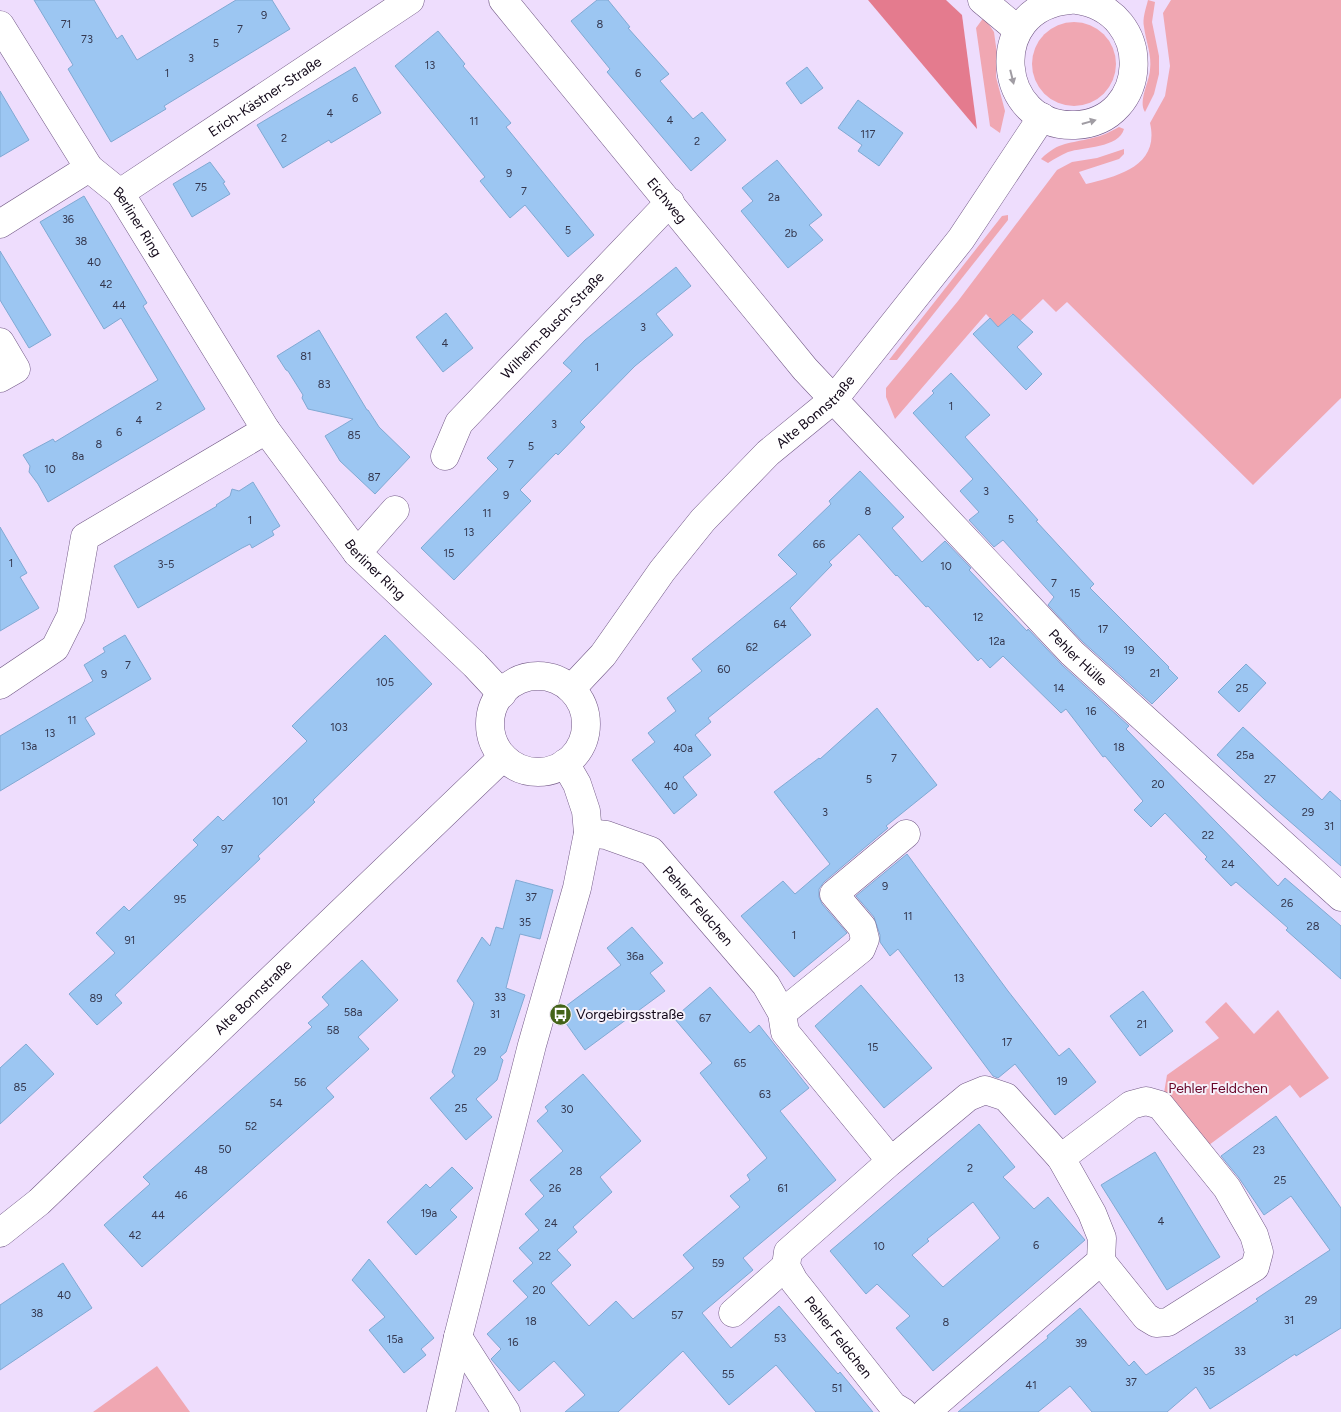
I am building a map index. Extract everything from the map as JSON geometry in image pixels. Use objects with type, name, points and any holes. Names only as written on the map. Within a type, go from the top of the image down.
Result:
[{"type":"street","name":"Erich-Kästner-Straße","points":[[120,193],[410,0]]},
{"type":"street","name":"Eichweg","points":[[504,0],[805,369],[834,399]]},
{"type":"street","points":[[982,0],[1018,30]]},
{"type":"street","points":[[1050,2],[1032,14],[1018,30],[1011,49],[1010,69],[1015,88],[1026,105],[1042,117],[1058,123],[1075,125],[1091,122],[1107,115],[1120,103],[1129,88],[1134,70],[1134,52],[1128,34],[1117,19],[1113,6],[1076,0]]},
{"type":"street","name":"Berliner Ring","points":[[0,25],[89,168],[120,193],[266,430],[357,553],[475,665],[502,694]]},
{"type":"street","name":"Alte Bonnstraße","points":[[571,689],[603,655],[662,571],[704,520],[768,453],[834,399],[961,239],[1042,117]]},
{"type":"street","points":[[0,224],[89,168]]},
{"type":"street","name":"Wilhelm-Busch-Straße","points":[[445,456],[459,423],[670,202]]},
{"type":"street","points":[[0,342],[16,370],[0,378]]},
{"type":"street","name":"Pehler Hülle","points":[[834,399],[1072,653],[1341,897]]},
{"type":"street","points":[[0,685],[55,648],[71,616],[85,537],[266,430]]},
{"type":"street","points":[[357,553],[394,510]]},
{"type":"street","points":[[530,676],[545,676],[559,680],[571,689],[579,700],[584,713],[585,727],[582,741],[576,753],[565,763],[554,769],[540,771],[526,770],[514,765],[503,757],[491,735],[490,722],[497,698],[516,680],[530,676]]},
{"type":"street","name":"Alte Bonnstraße","points":[[0,1233],[39,1202],[503,757]]},
{"type":"street","points":[[441,1412],[458,1337],[532,1045],[577,888],[588,833],[586,811],[577,784],[565,763]]},
{"type":"street","name":"Pehler Feldchen","points":[[588,833],[606,835],[651,851],[766,985],[782,1013],[785,1032],[890,1161]]},
{"type":"street","points":[[782,1013],[861,949],[865,939],[862,927],[834,894],[906,834]]},
{"type":"street","points":[[733,1313],[786,1266],[788,1252],[890,1161],[968,1097],[985,1090],[1006,1097],[1061,1158],[1092,1213],[1102,1238],[1101,1261],[1146,1317],[1156,1323],[1168,1322],[1255,1267],[1259,1252],[1254,1235],[1227,1188],[1160,1105],[1146,1101],[1131,1105],[1061,1158]]},
{"type":"street","points":[[926,1412],[1101,1261]]},
{"type":"street","name":"Pehler Feldchen","points":[[786,1266],[794,1281],[894,1410]]},
{"type":"street","points":[[458,1337],[506,1412]]},
{"type":"green space","points":[[1148,0],[1155,2],[1152,22],[1159,56],[1159,74],[1154,94],[1145,112],[1143,97],[1150,64],[1144,24],[1144,13]]},
{"type":"green space","points":[[1171,0],[1341,0],[1341,398],[1253,485],[1067,302],[1056,312],[1043,299],[1020,321],[1012,314],[998,327],[986,314],[895,419],[886,397],[886,388],[958,301],[1057,170],[1072,162],[1097,158],[1124,149],[1124,154],[1119,159],[1079,172],[1086,184],[1123,173],[1134,167],[1149,150],[1151,138],[1150,123],[1165,96],[1170,66],[1163,13]]},
{"type":"green space","points":[[984,17],[994,32],[997,54],[996,77],[1005,111],[1000,133],[990,126],[976,28]]},
{"type":"green space","points":[[1074,22],[1090,25],[1104,34],[1113,48],[1116,64],[1113,80],[1104,94],[1090,103],[1074,106],[1058,103],[1044,94],[1035,80],[1032,64],[1035,48],[1044,34],[1058,25]]},
{"type":"green space","points":[[1119,127],[1124,129],[1121,135],[1108,143],[1068,152],[1048,163],[1041,159],[1059,146],[1099,136]]},
{"type":"green space","points":[[1008,215],[1008,220],[897,360],[889,360],[1002,216]]},
{"type":"green space","name":"Pehler Feldchen","points":[[1226,1002],[1254,1034],[1278,1010],[1329,1078],[1300,1098],[1290,1085],[1205,1148],[1164,1093],[1167,1075],[1219,1038],[1205,1022]]},
{"type":"green space","points":[[157,1366],[190,1412],[93,1412]]},
{"type":"shaded area","points":[[868,0],[946,0],[962,15],[977,129]]},
{"type":"building","points":[[34,0],[94,0],[117,39],[122,35],[137,60],[236,0],[272,0],[290,29],[164,106],[166,109],[111,142],[68,69],[73,65]]},
{"type":"building","points":[[597,0],[608,0],[630,27],[628,28],[669,74],[660,81],[693,119],[702,112],[726,140],[691,171],[607,72],[610,69],[571,21]]},
{"type":"building","points":[[438,31],[465,64],[463,66],[511,123],[506,127],[594,235],[568,257],[525,205],[510,218],[480,181],[485,177],[395,66]]},
{"type":"building","points":[[355,67],[381,113],[331,143],[329,140],[283,168],[257,125]]},
{"type":"building","points":[[807,67],[823,88],[801,104],[786,83]]},
{"type":"building","points":[[0,91],[29,140],[0,157]]},
{"type":"building","points":[[858,100],[903,133],[879,166],[858,151],[862,145],[838,128]]},
{"type":"building","points":[[777,160],[822,215],[809,225],[823,240],[788,268],[741,211],[753,201],[742,188]]},
{"type":"building","points":[[210,162],[225,182],[223,183],[230,194],[192,217],[173,184]]},
{"type":"building","points":[[84,196],[147,303],[143,306],[205,409],[48,502],[29,472],[30,466],[23,455],[53,439],[55,442],[158,380],[121,318],[104,329],[40,222]]},
{"type":"building","points":[[0,251],[51,335],[29,348],[0,300]]},
{"type":"building","points":[[676,267],[691,286],[656,314],[673,335],[635,366],[580,422],[585,427],[558,455],[556,453],[520,490],[531,501],[454,580],[421,548],[498,469],[487,458],[572,371],[563,363],[585,340]]},
{"type":"building","points":[[446,313],[473,348],[443,372],[416,337]]},
{"type":"building","points":[[1013,314],[1033,332],[1017,347],[1042,374],[1026,390],[973,334],[990,318],[998,327]]},
{"type":"building","points":[[319,330],[379,427],[410,457],[375,494],[340,461],[325,436],[353,419],[308,409],[302,398],[303,395],[277,356]]},
{"type":"building","points":[[951,373],[990,415],[965,437],[1038,520],[1036,521],[1094,584],[1090,588],[1178,678],[1152,704],[1083,642],[1048,605],[1054,597],[1003,540],[994,547],[969,520],[979,512],[960,491],[973,479],[913,413]]},
{"type":"building","points":[[860,471],[904,517],[892,528],[922,562],[945,541],[971,568],[969,570],[1027,631],[1028,629],[1062,665],[1129,726],[1126,729],[1278,886],[1285,878],[1341,926],[1341,979],[1236,882],[1231,886],[1205,859],[1207,857],[1165,813],[1151,827],[1134,810],[1143,801],[1105,756],[1103,757],[1066,709],[1061,713],[1003,656],[990,668],[981,658],[978,661],[928,606],[926,607],[896,576],[859,534],[829,562],[832,565],[790,608],[811,635],[708,718],[711,722],[695,735],[711,755],[683,777],[697,795],[674,814],[632,760],[655,742],[648,733],[676,711],[667,698],[702,671],[692,659],[797,574],[778,555],[831,504],[829,501]]},
{"type":"building","points":[[253,482],[280,526],[272,531],[274,535],[252,548],[250,544],[242,548],[138,608],[114,566],[217,506],[230,496],[232,489],[239,491]]},
{"type":"building","points":[[0,527],[27,573],[20,577],[39,608],[0,631]]},
{"type":"building","points":[[125,635],[151,679],[85,718],[95,734],[0,791],[0,736],[93,681],[84,665],[105,652],[103,648]]},
{"type":"building","points":[[385,635],[432,684],[313,800],[315,802],[258,856],[260,859],[115,995],[122,1003],[97,1025],[69,994],[115,953],[96,933],[124,906],[129,911],[198,845],[193,840],[218,816],[223,821],[307,741],[292,726]]},
{"type":"building","points":[[1246,664],[1266,683],[1239,712],[1218,692]]},
{"type":"building","points":[[877,708],[937,785],[886,826],[888,828],[824,882],[819,889],[819,897],[822,904],[847,933],[794,977],[741,916],[783,881],[795,894],[830,864],[774,792],[820,759]]},
{"type":"building","points":[[1243,727],[1322,800],[1330,791],[1341,801],[1341,866],[1217,755]]},
{"type":"building","points":[[907,854],[1008,991],[1059,1056],[1069,1048],[1096,1082],[1055,1115],[1015,1064],[998,1078],[993,1076],[898,949],[890,956],[880,942],[880,935],[874,917],[856,896]]},
{"type":"building","points":[[516,880],[553,890],[540,939],[520,934],[506,988],[525,995],[506,1052],[500,1057],[503,1060],[497,1080],[476,1099],[492,1117],[466,1140],[430,1098],[455,1076],[452,1072],[474,1003],[457,981],[482,937],[490,946],[496,927],[503,929]]},
{"type":"building","points":[[632,927],[663,963],[650,973],[665,991],[585,1050],[558,1012],[621,965],[607,948]]},
{"type":"building","points":[[362,960],[398,1000],[358,1037],[369,1049],[326,1088],[334,1097],[142,1267],[104,1225],[150,1184],[143,1177],[312,1027],[308,1023],[329,1005],[322,997]]},
{"type":"building","points":[[861,985],[932,1068],[884,1108],[815,1026]]},
{"type":"building","points":[[710,987],[750,1033],[759,1025],[809,1088],[780,1111],[836,1180],[743,1258],[753,1270],[702,1313],[731,1348],[779,1306],[838,1374],[840,1372],[873,1412],[816,1412],[776,1365],[729,1405],[683,1351],[618,1412],[565,1412],[585,1395],[554,1361],[519,1391],[491,1359],[501,1349],[487,1334],[528,1297],[513,1281],[533,1263],[519,1248],[539,1230],[525,1214],[544,1196],[530,1180],[563,1151],[537,1121],[548,1111],[545,1107],[583,1074],[641,1141],[600,1177],[612,1192],[573,1227],[577,1232],[557,1250],[571,1265],[551,1283],[589,1326],[616,1301],[633,1319],[694,1268],[683,1255],[740,1207],[730,1196],[750,1180],[747,1175],[767,1158],[700,1073],[712,1063],[674,1018]]},
{"type":"building","points":[[1143,991],[1173,1031],[1140,1056],[1110,1016]]},
{"type":"building","points":[[26,1044],[54,1074],[0,1124],[0,1068]]},
{"type":"building","points":[[1276,1116],[1341,1208],[1341,1328],[1296,1356],[1295,1354],[1210,1409],[1196,1387],[1167,1412],[1092,1412],[1070,1386],[1038,1412],[958,1412],[1048,1338],[1047,1336],[1080,1308],[1129,1366],[1134,1361],[1146,1375],[1258,1301],[1256,1299],[1330,1250],[1291,1196],[1264,1215],[1239,1178],[1221,1156]]},
{"type":"building","points":[[979,1124],[1015,1167],[1003,1177],[1034,1209],[1048,1197],[1085,1240],[933,1371],[896,1328],[910,1316],[877,1284],[866,1294],[830,1251]],"holes":[[[973,1202],[1000,1238],[943,1287],[912,1255],[929,1241],[927,1239]]]},
{"type":"building","points":[[1155,1152],[1220,1257],[1167,1290],[1101,1185]]},
{"type":"building","points":[[452,1167],[473,1188],[450,1210],[457,1217],[416,1255],[387,1222],[426,1184],[430,1188]]},
{"type":"building","points":[[369,1259],[434,1338],[421,1349],[426,1355],[404,1373],[369,1330],[385,1317],[352,1280]]},
{"type":"building","points":[[63,1263],[92,1308],[0,1370],[0,1305]]},
{"type":"place","name":"Vorgebirgsstraße","points":[[560,1014]]}]
